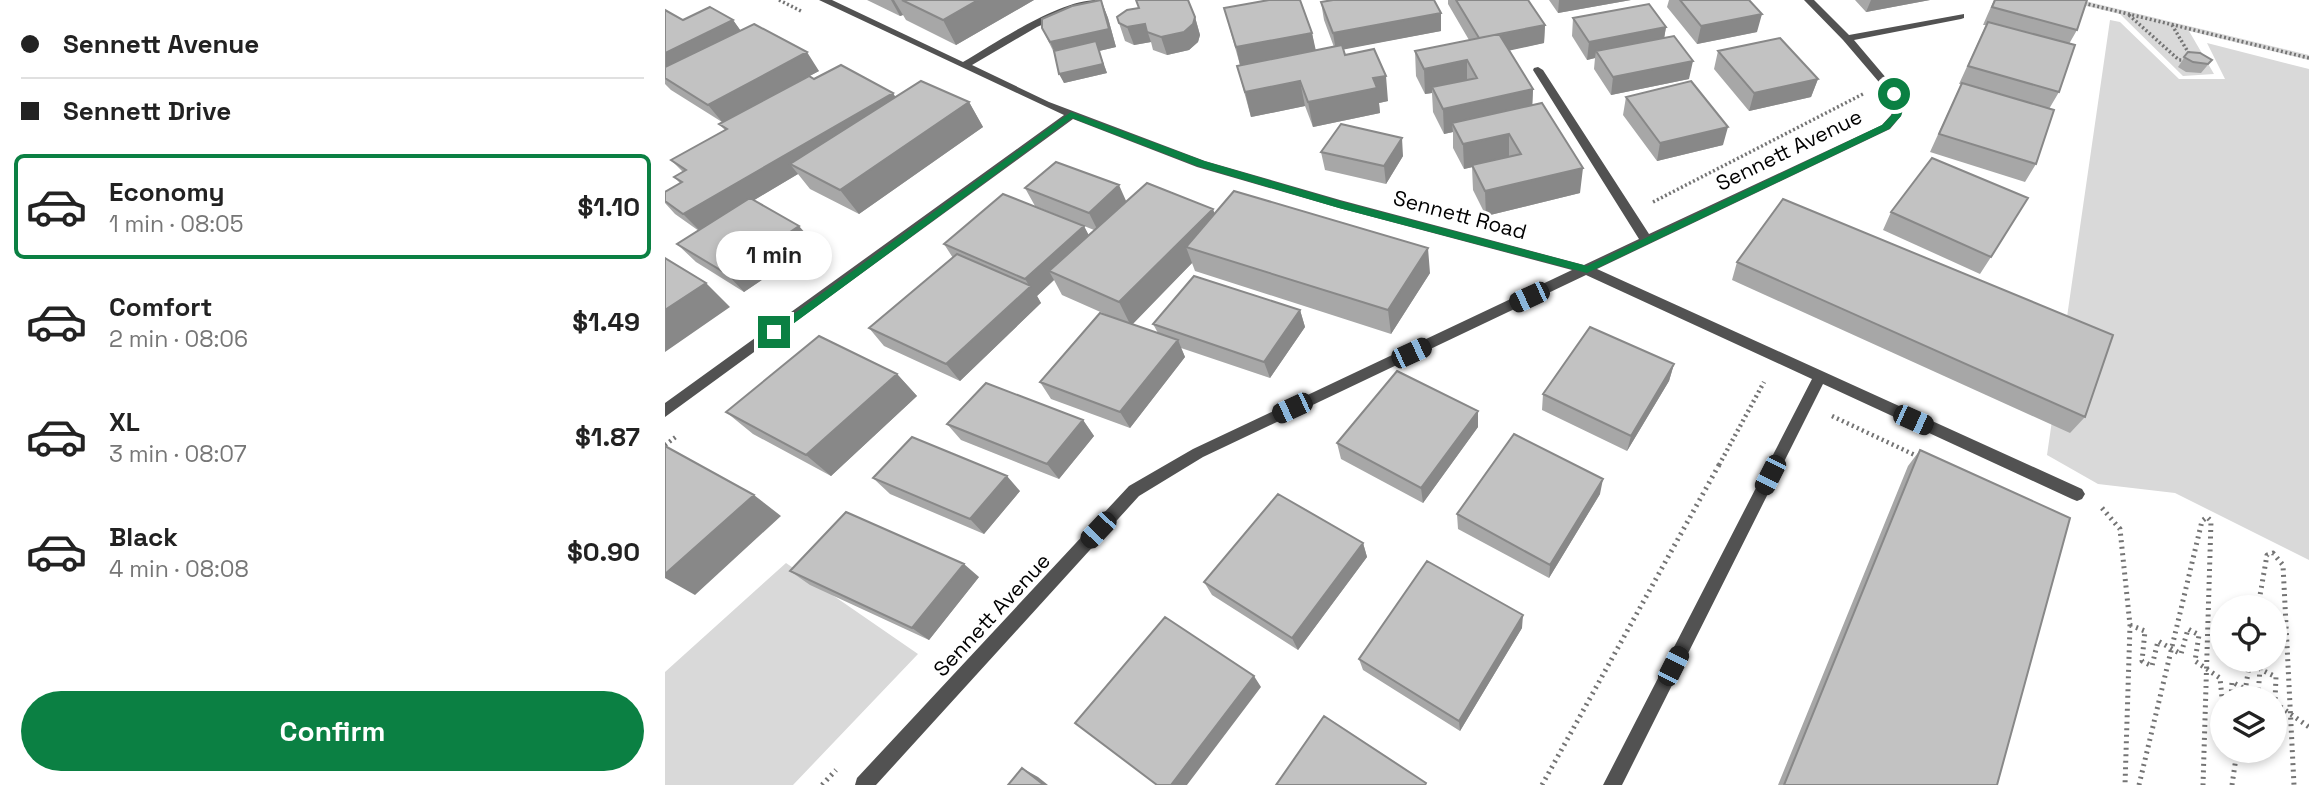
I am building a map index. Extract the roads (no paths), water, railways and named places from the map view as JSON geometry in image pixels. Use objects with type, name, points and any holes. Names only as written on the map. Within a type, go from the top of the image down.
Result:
[{"type":"street","name":"Sennett Road","points":[[824,0],[1071,115],[1201,164],[1587,270],[2077,494]]},
{"type":"street","points":[[965,65],[1034,25],[1092,0]]},
{"type":"street","name":"Sennett Avenue","points":[[864,785],[1134,491],[1198,453],[1886,127],[1896,116],[1900,104],[1847,38],[1809,0]]},
{"type":"street","points":[[1847,38],[1961,16]]},
{"type":"street","points":[[1538,70],[1647,241]]},
{"type":"street","points":[[665,411],[1071,115]]},
{"type":"street","points":[[1612,785],[1819,378]]}]
